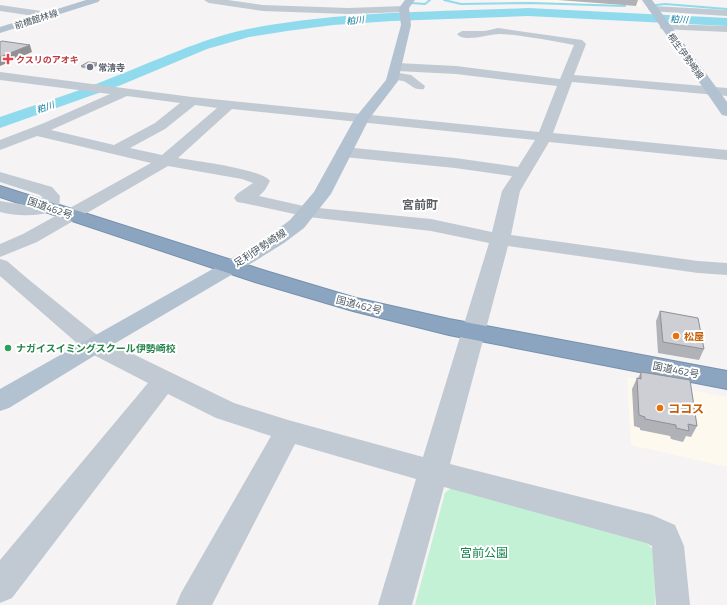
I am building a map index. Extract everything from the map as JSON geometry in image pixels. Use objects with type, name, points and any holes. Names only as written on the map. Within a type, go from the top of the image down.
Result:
[{"type":"highway","name":"国道462号","points":[[0,191],[231,267],[346,302],[473,331],[727,380]]},
{"type":"main road","name":"前橋館林線","points":[[0,30],[95,0]]},
{"type":"main road","points":[[404,9],[410,0]]},
{"type":"main road","name":"桐生伊勢崎線","points":[[647,0],[727,112]]},
{"type":"main road","name":"足利伊勢崎線","points":[[0,401],[94,345],[231,267],[277,239],[297,224],[322,194],[362,118],[386,90],[395,72],[406,24],[404,9]]},
{"type":"street","points":[[209,0],[263,8],[348,11],[404,9]]},
{"type":"street","points":[[263,8],[280,0]]},
{"type":"street","points":[[647,0],[660,0]]},
{"type":"street","points":[[1,8],[48,15]]},
{"type":"street","points":[[654,10],[727,13]]},
{"type":"street","points":[[665,27],[727,29]]},
{"type":"street","points":[[396,605],[500,239],[511,191],[544,137],[580,44],[575,41],[498,32],[485,34],[462,34]]},
{"type":"street","points":[[675,41],[691,42]]},
{"type":"street","points":[[395,72],[456,70],[565,81],[727,92]]},
{"type":"street","points":[[395,72],[419,86]]},
{"type":"street","points":[[0,76],[192,102],[727,155]]},
{"type":"street","points":[[0,145],[36,131],[122,92]]},
{"type":"street","points":[[116,150],[160,126],[192,102]]},
{"type":"street","points":[[0,251],[30,238],[59,211],[165,161],[228,105]]},
{"type":"street","points":[[36,131],[165,161],[232,172],[259,179],[262,181],[262,184],[251,194],[243,198],[308,212],[431,225],[500,239],[698,267],[727,269]]},
{"type":"street","points":[[344,152],[455,163],[522,172]]},
{"type":"street","points":[[0,177],[51,194],[59,211]]},
{"type":"street","points":[[0,206],[21,212],[59,211]]},
{"type":"street","points":[[0,264],[20,284],[94,345],[164,382],[225,411],[288,431],[434,472],[652,530],[664,536],[668,546],[673,605]]},
{"type":"street","points":[[0,586],[164,382]]},
{"type":"street","points":[[193,605],[288,431]]},
{"type":"shaded area","points":[[492,0],[638,0],[642,7],[576,3]]},
{"type":"shaded area","points":[[627,377],[727,397],[727,467],[631,445]]},
{"type":"green space","name":"宮前公園","points":[[452,487],[644,541],[654,550],[655,605],[415,605],[445,493]]},
{"type":"building","points":[[0,42],[30,45],[0,57]]},
{"type":"building","points":[[88,62],[97,63],[91,67],[81,66]]},
{"type":"building","points":[[660,311],[698,318],[704,349],[663,342]]},
{"type":"building","name":"ココス","points":[[641,372],[690,380],[697,426],[688,424],[689,431],[676,428],[676,425],[645,419],[645,417],[639,415],[637,378],[641,379]]},
{"type":"waterway","points":[[411,3],[425,4],[430,0]]},
{"type":"waterway","points":[[444,0],[461,4],[531,3],[625,6]]},
{"type":"waterway","points":[[656,5],[665,4],[727,9]]},
{"type":"waterway","name":"粕川","points":[[0,123],[116,82],[202,46],[248,33],[287,27],[333,21],[392,17],[528,12],[727,22]]},
{"type":"place","name":"クスリのアオキ","points":[[8,59]]},
{"type":"place","name":"常清寺","points":[[90,67]]},
{"type":"place","name":"松屋","points":[[676,336]]},
{"type":"place","name":"ナガイスイミングスクール伊勢崎校","points":[[8,348]]},
{"type":"place","name":"ココス","points":[[660,408]]},
{"type":"district","name":"宮前町","points":[[420,204]]}]
